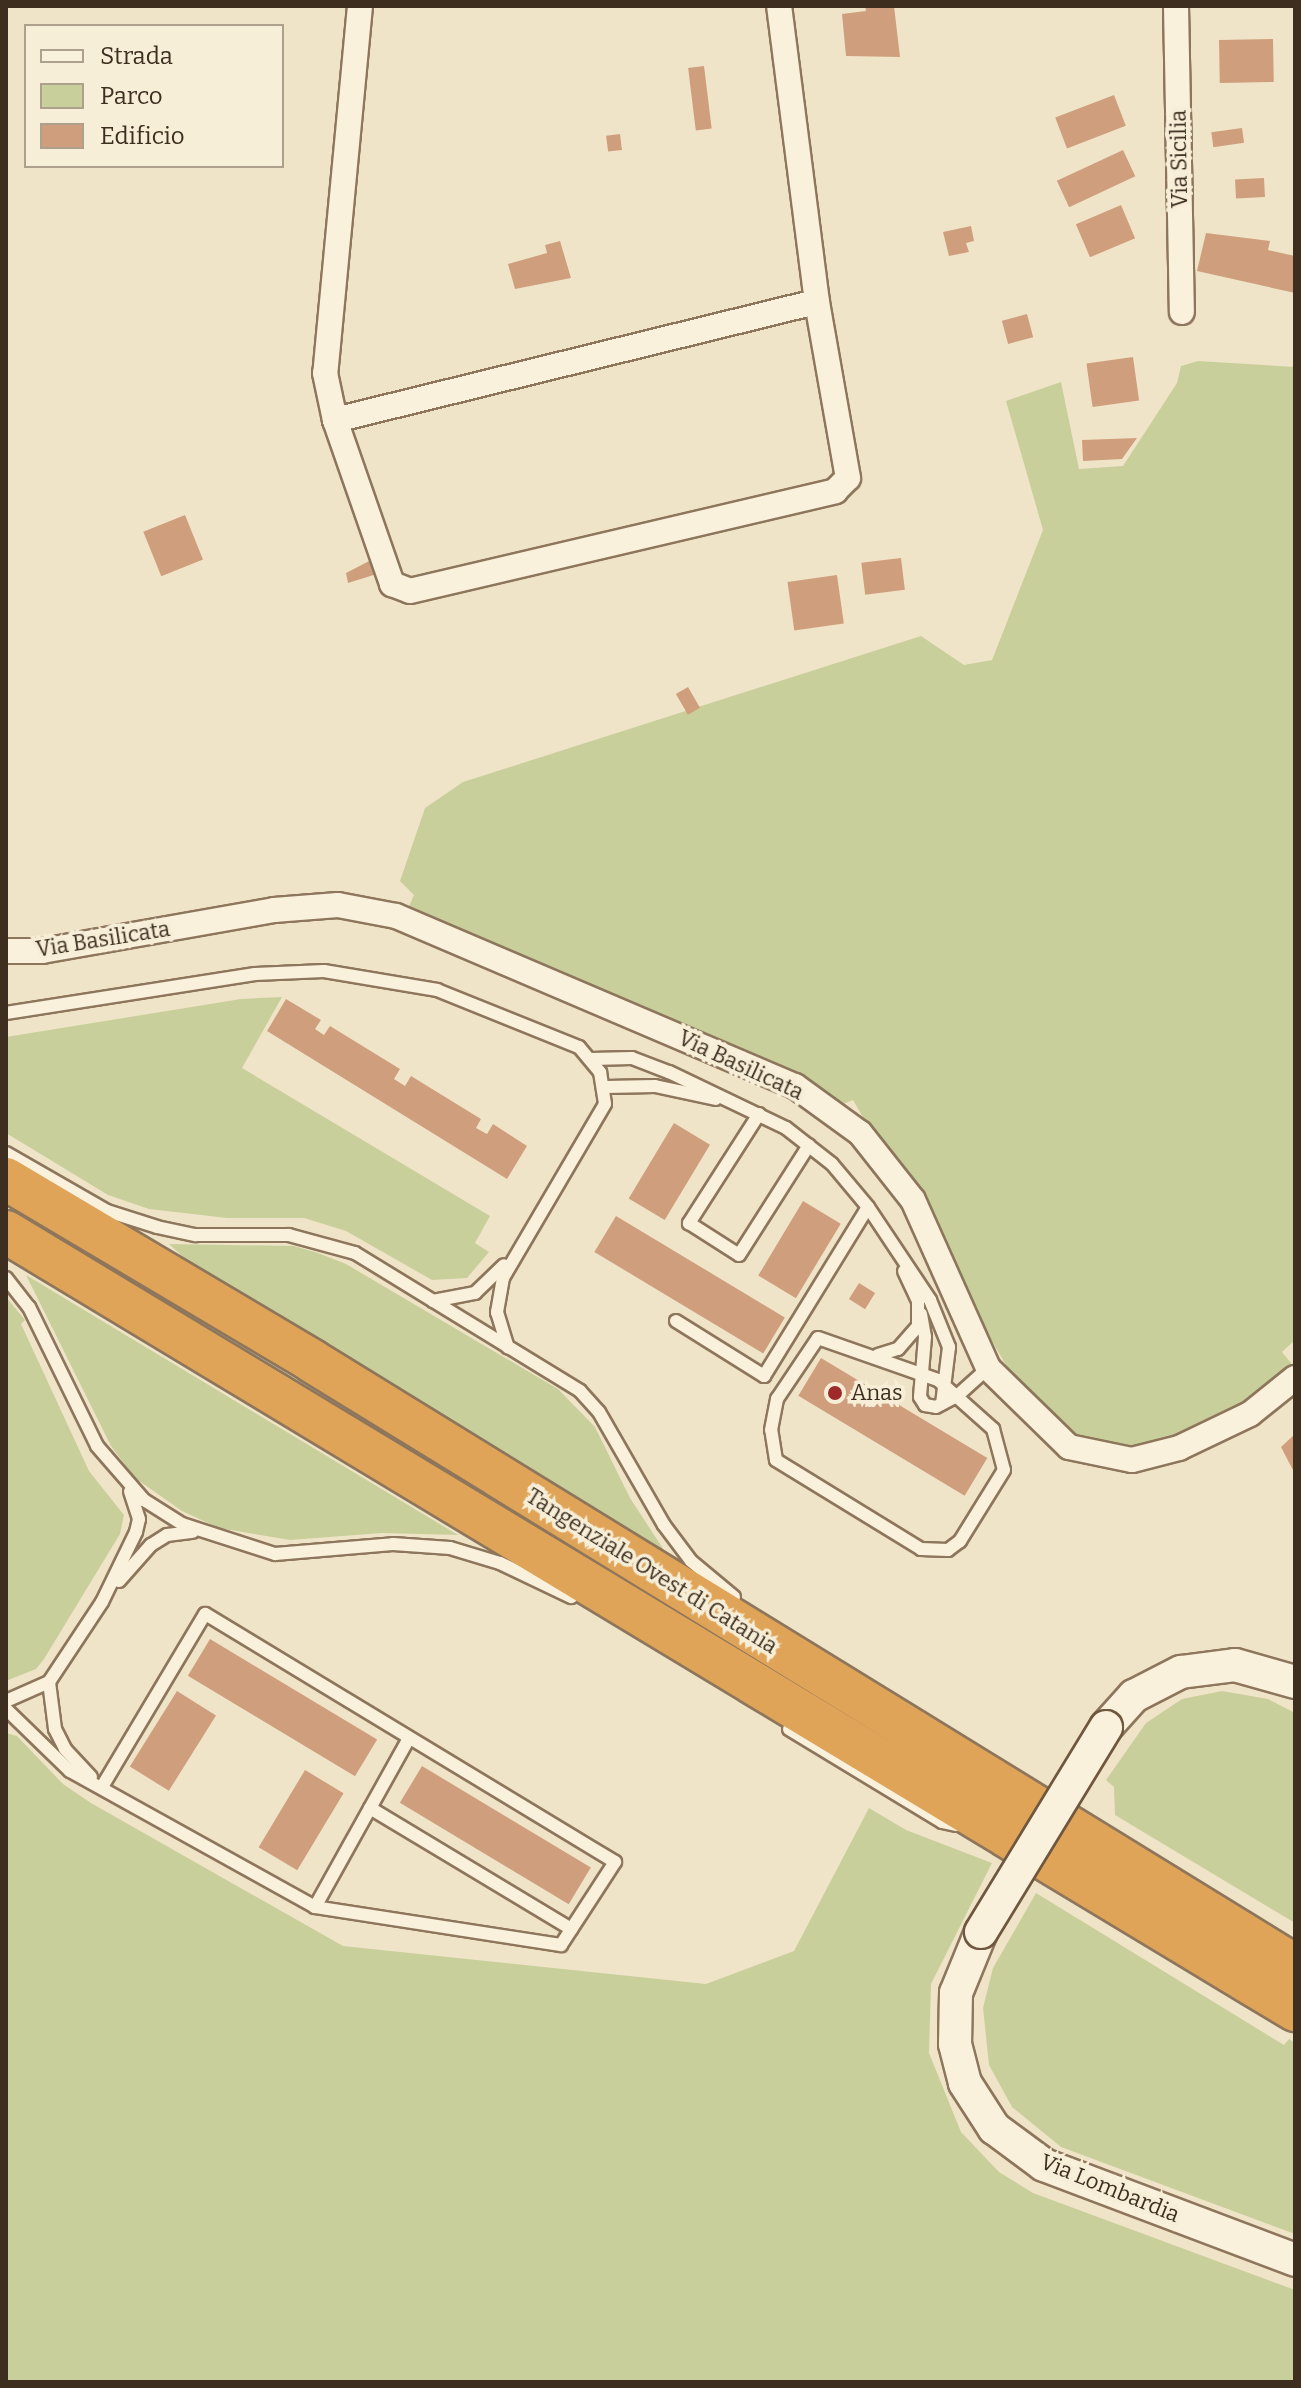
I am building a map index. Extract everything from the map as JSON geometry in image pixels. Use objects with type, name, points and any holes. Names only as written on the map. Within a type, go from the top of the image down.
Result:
[{"type":"highway","name":"Tangenziale Ovest di Catania","points":[[6,1179],[312,1361],[1012,1818],[1295,2010]]},
{"type":"highway","name":"Tangenziale Ovest di Catania","points":[[6,1232],[1012,1818],[1295,1966]]},
{"type":"street","points":[[360,6],[325,373],[335,420],[392,584],[410,591],[835,491],[848,478],[817,302],[779,6]]},
{"type":"street","name":"Via Sicilia","points":[[1176,6],[1182,312]]},
{"type":"street","points":[[335,420],[817,302]]},
{"type":"street","name":"Via Basilicata","points":[[6,951],[42,951],[274,910],[338,905],[396,916],[795,1086],[860,1133],[913,1200],[988,1368],[1069,1447],[1132,1460],[1213,1434],[1250,1414],[1295,1378]]},
{"type":"street","name":"Via Lombardia","points":[[1295,1682],[1235,1665],[1181,1672],[1134,1696],[1106,1727],[981,1932],[956,1993],[955,2044],[965,2083],[994,2128],[1044,2165],[1295,2260]]},
{"type":"lane","points":[[6,1013],[255,974],[324,971],[437,990],[579,1047],[591,1059],[606,1087],[600,1112],[518,1247],[503,1278],[497,1312],[508,1347]]},
{"type":"lane","points":[[591,1059],[632,1058],[759,1114],[809,1145],[868,1207],[922,1285],[944,1330],[953,1392]]},
{"type":"lane","points":[[606,1087],[655,1086],[731,1102]]},
{"type":"lane","points":[[759,1114],[689,1223],[739,1255],[809,1145]]},
{"type":"lane","points":[[6,1153],[107,1211],[196,1235],[289,1235],[325,1241],[355,1253],[580,1391],[599,1412],[641,1491],[691,1561],[753,1609]]},
{"type":"lane","points":[[676,1321],[764,1376],[868,1207]]},
{"type":"lane","points":[[433,1301],[475,1293],[518,1247]]},
{"type":"lane","points":[[895,1250],[921,1314],[923,1374],[920,1397],[925,1405],[942,1404],[953,1392],[988,1368]]},
{"type":"lane","points":[[6,1278],[29,1307],[97,1446],[127,1483],[182,1524],[275,1554],[393,1544],[450,1548],[500,1563],[589,1608]]},
{"type":"lane","points":[[878,1355],[912,1337],[921,1314]]},
{"type":"lane","points":[[818,1338],[878,1355],[923,1374],[953,1392],[993,1429],[1004,1470],[960,1541],[934,1553],[776,1460],[772,1413],[809,1348],[818,1338]]},
{"type":"lane","points":[[6,1701],[49,1682],[102,1602],[127,1557],[139,1519],[127,1483]]},
{"type":"lane","points":[[102,1602],[151,1545],[183,1531],[208,1533]]},
{"type":"lane","points":[[6,1709],[61,1765],[315,1907],[561,1945],[615,1862],[205,1614],[102,1787]]},
{"type":"lane","points":[[49,1682],[49,1707],[65,1749],[102,1787]]},
{"type":"lane","points":[[779,1723],[942,1822],[1012,1818],[992,1762]]},
{"type":"lane","points":[[315,1907],[409,1738]]},
{"type":"lane","points":[[370,1808],[571,1929]]},
{"type":"green space","points":[[1198,361],[1295,367],[1295,1340],[1282,1352],[1295,1368],[1257,1398],[1199,1430],[1128,1451],[1091,1445],[1069,1432],[1010,1372],[853,1100],[841,1105],[407,911],[414,895],[400,881],[425,808],[463,782],[921,636],[964,665],[992,660],[1043,530],[1006,401],[1061,382],[1079,469],[1123,466],[1177,383],[1181,366]]},
{"type":"green space","points":[[282,997],[242,1068],[490,1216],[475,1243],[489,1252],[467,1278],[432,1280],[346,1231],[304,1218],[227,1218],[149,1209],[108,1195],[6,1133],[6,1037],[241,999]]},
{"type":"green space","points":[[169,1244],[294,1246],[318,1253],[346,1264],[558,1389],[595,1427],[630,1498],[664,1550],[193,1266]]},
{"type":"green space","points":[[26,1275],[458,1535],[382,1533],[290,1540],[219,1528],[182,1511],[135,1478],[111,1446]]},
{"type":"green space","points":[[6,1297],[25,1320],[21,1324],[89,1471],[124,1515],[120,1534],[44,1659],[36,1669],[6,1681]]},
{"type":"green space","points":[[1222,1691],[1268,1699],[1295,1713],[1295,1923],[1115,1815],[1114,1787],[1106,1780],[1146,1723],[1182,1699]]},
{"type":"green space","points":[[6,1733],[17,1736],[63,1784],[91,1803],[343,1946],[706,1984],[794,1951],[869,1808],[906,1830],[992,1863],[931,1984],[929,2053],[961,2132],[999,2172],[1033,2193],[1295,2290],[1295,2382],[6,2382]]},
{"type":"green space","points":[[1036,1893],[1284,2045],[1289,2039],[1295,2043],[1295,2234],[1061,2147],[1012,2107],[989,2065],[983,2008],[993,1968]]},
{"type":"building","points":[[865,6],[894,6],[900,57],[846,56],[842,14],[866,11]]},
{"type":"building","points":[[1273,39],[1274,82],[1220,83],[1219,40]]},
{"type":"building","points":[[704,66],[712,129],[696,130],[688,68]]},
{"type":"building","points":[[1114,95],[1126,126],[1067,148],[1055,118]]},
{"type":"building","points":[[1242,128],[1244,143],[1213,147],[1211,132]]},
{"type":"building","points":[[620,134],[622,150],[608,152],[606,136]]},
{"type":"building","points":[[1123,150],[1135,176],[1069,207],[1057,181]]},
{"type":"building","points":[[1264,178],[1265,197],[1236,198],[1235,180]]},
{"type":"building","points":[[1121,205],[1135,238],[1090,257],[1076,224]]},
{"type":"building","points":[[971,226],[974,241],[966,243],[969,252],[949,256],[943,232]]},
{"type":"building","points":[[1206,233],[1270,241],[1268,250],[1295,256],[1295,293],[1197,271]]},
{"type":"building","points":[[560,241],[571,278],[515,289],[508,264],[547,253],[545,245]]},
{"type":"building","points":[[1027,314],[1033,337],[1008,344],[1002,321]]},
{"type":"building","points":[[1133,357],[1139,401],[1093,407],[1086,364]]},
{"type":"building","points":[[1137,438],[1122,459],[1083,461],[1082,440]]},
{"type":"building","points":[[185,515],[203,560],[161,576],[143,532]]},
{"type":"building","points":[[375,558],[380,573],[348,583],[346,573]]},
{"type":"building","points":[[901,558],[905,590],[865,595],[861,563]]},
{"type":"building","points":[[837,575],[844,624],[794,630],[787,582]]},
{"type":"building","points":[[688,687],[700,708],[688,715],[676,694]]},
{"type":"building","points":[[286,999],[321,1020],[315,1029],[324,1035],[330,1026],[400,1069],[394,1079],[405,1086],[411,1076],[481,1119],[476,1128],[487,1134],[493,1124],[527,1146],[507,1179],[267,1031]]},
{"type":"building","points":[[674,1123],[710,1145],[665,1220],[629,1198]]},
{"type":"building","points":[[803,1201],[841,1224],[796,1298],[758,1276]]},
{"type":"building","points":[[616,1216],[785,1317],[763,1353],[594,1252]]},
{"type":"building","points":[[859,1283],[875,1293],[865,1309],[849,1299]]},
{"type":"building","points":[[821,1358],[987,1458],[965,1496],[798,1396]]},
{"type":"building","points":[[1295,1434],[1295,1474],[1281,1447]]},
{"type":"building","points":[[210,1639],[377,1739],[355,1776],[188,1676]]},
{"type":"building","points":[[177,1691],[216,1715],[169,1791],[130,1766]]},
{"type":"building","points":[[422,1766],[591,1867],[569,1904],[400,1803]]},
{"type":"building","points":[[305,1770],[344,1793],[297,1870],[259,1847]]},
{"type":"place","name":"Anas","points":[[835,1393]]}]
